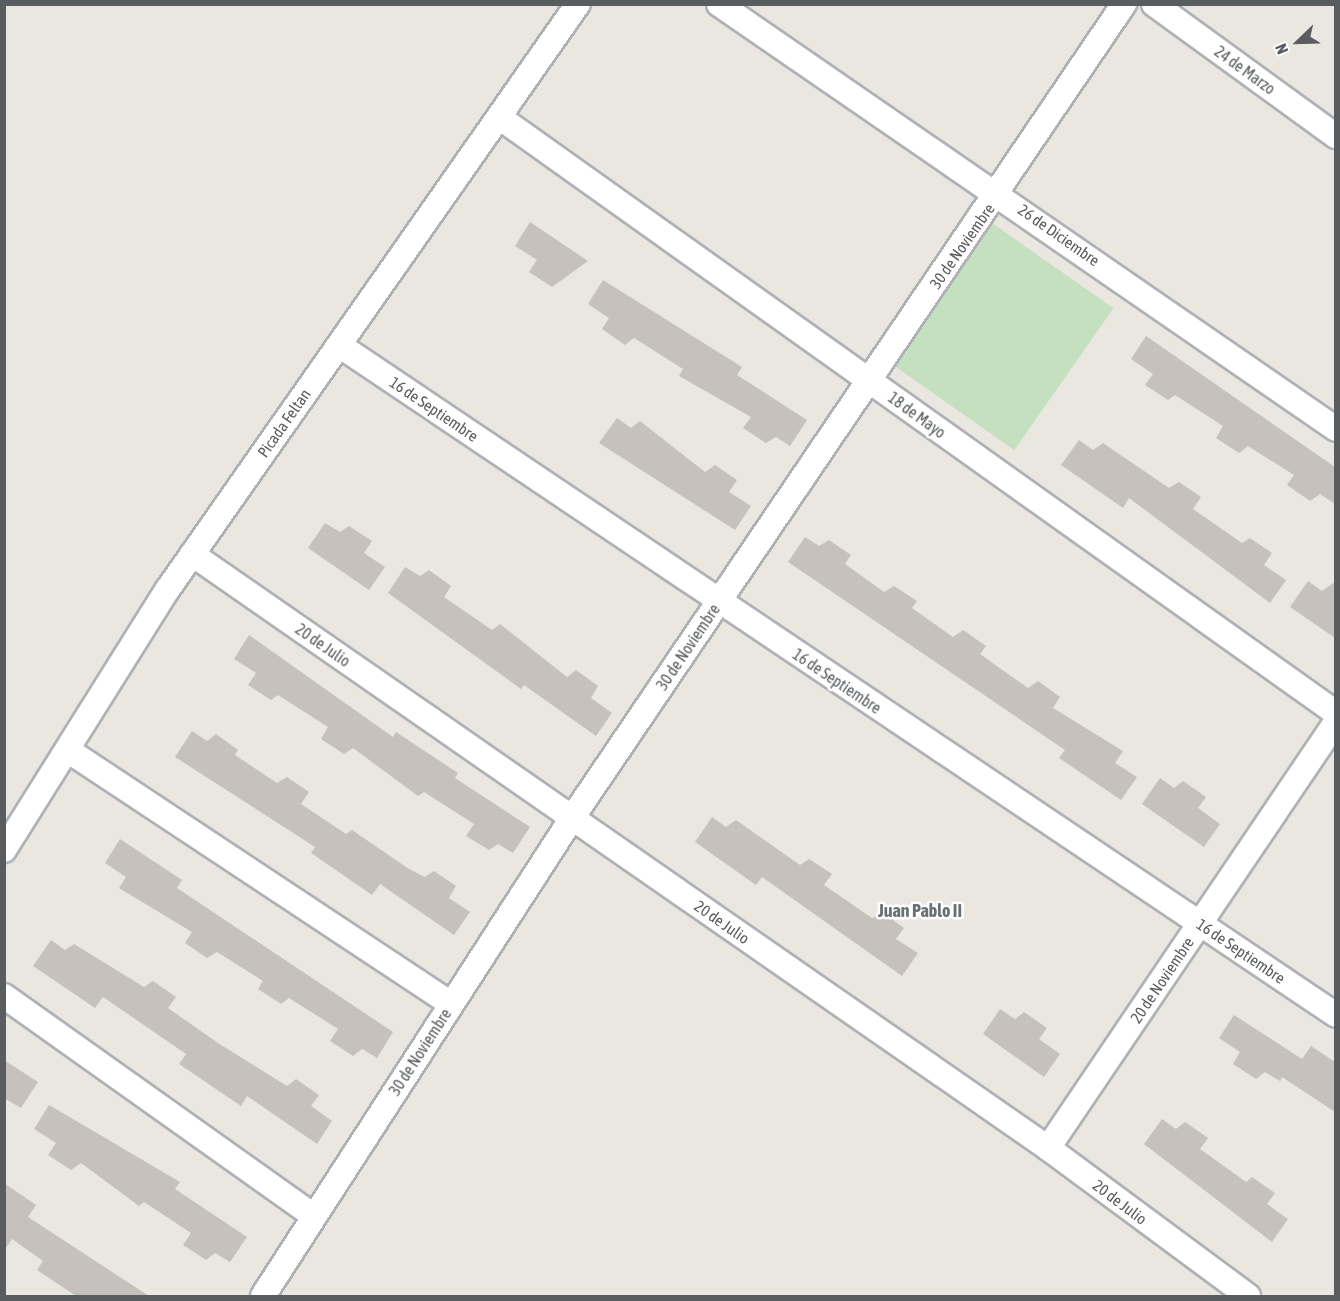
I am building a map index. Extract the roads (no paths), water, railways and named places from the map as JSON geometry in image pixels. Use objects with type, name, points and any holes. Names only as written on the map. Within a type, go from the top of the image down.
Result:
[{"type":"street","name":"Picada Feltan","points":[[4,850],[192,554],[578,4]]},
{"type":"street","name":"26 de Diciembre","points":[[719,4],[999,193],[1335,429]]},
{"type":"street","name":"30 de Noviembre","points":[[263,1296],[573,818],[868,380],[999,193],[1124,4]]},
{"type":"street","name":"24 de Marzo","points":[[1154,4],[1335,136]]},
{"type":"street","name":"18 de Mayo","points":[[499,117],[1335,713]]},
{"type":"street","name":"16 de Septiembre","points":[[339,345],[1335,1015]]},
{"type":"street","name":"20 de Julio","points":[[192,554],[1048,1148],[1248,1296]]},
{"type":"street","name":"20 de Noviembre","points":[[1048,1148],[1335,722]]},
{"type":"street","points":[[69,751],[451,1004]]},
{"type":"street","points":[[4,996],[314,1216]]},
{"type":"district","name":"Juan Pablo II","points":[[920,911]]}]
